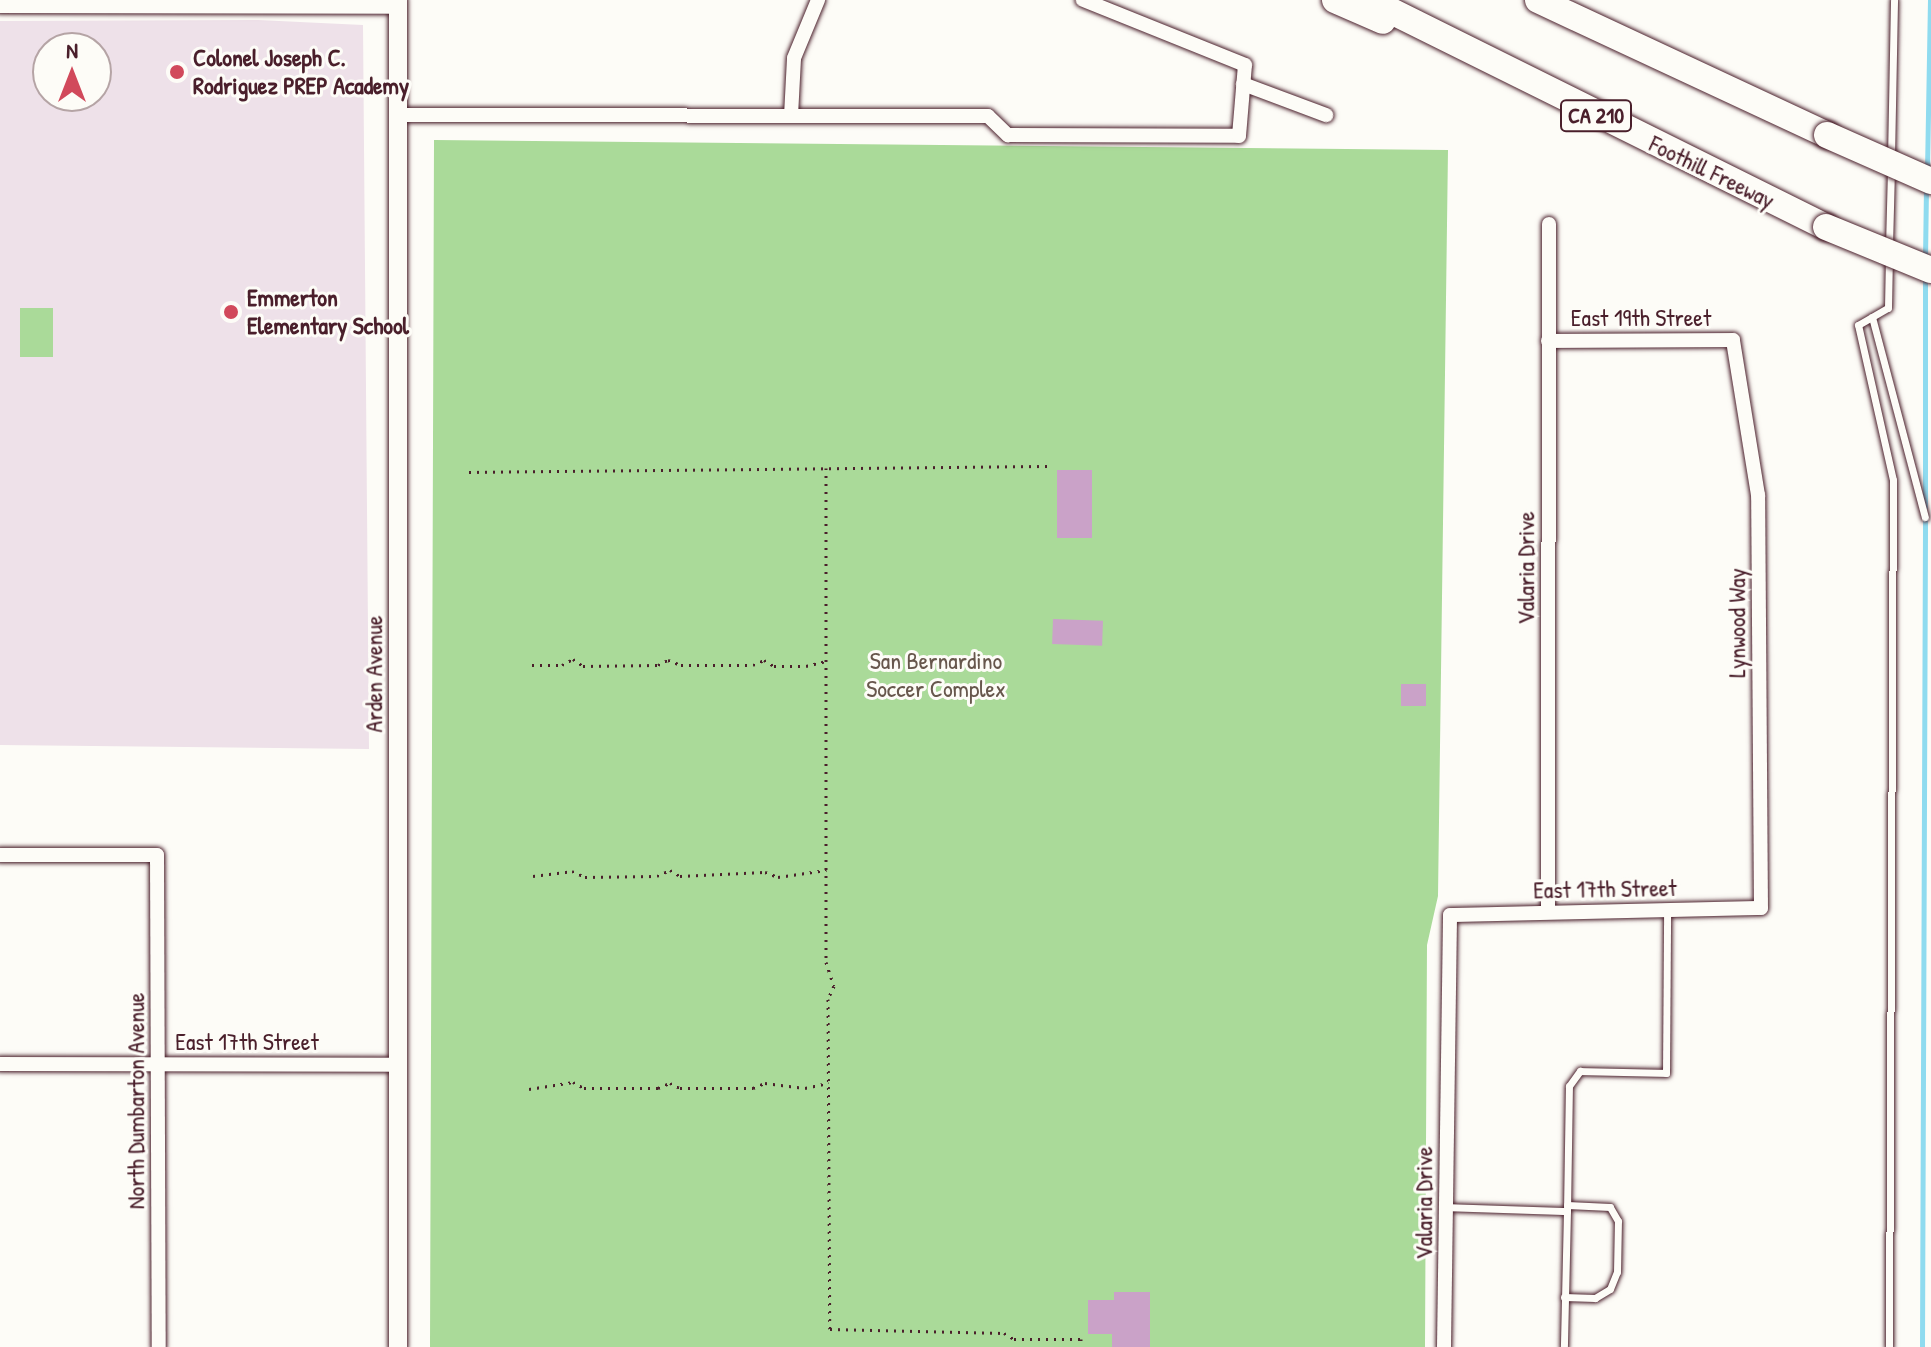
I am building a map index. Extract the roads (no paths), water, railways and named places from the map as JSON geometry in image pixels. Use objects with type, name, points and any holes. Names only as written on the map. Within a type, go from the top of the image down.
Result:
[{"type":"highway","points":[[1335,0],[1538,88]]},
{"type":"highway","name":"Foothill Freeway","points":[[1369,0],[1538,88],[1826,227],[1931,270]]},
{"type":"highway","points":[[1538,0],[1931,181]]},
{"type":"street","points":[[791,116],[794,58],[818,0]]},
{"type":"street","points":[[398,115],[988,116],[1008,135],[1239,136],[1245,65],[1083,0]]},
{"type":"street","points":[[0,6],[398,4]]},
{"type":"street","name":"Arden Avenue","points":[[398,4],[398,1347]]},
{"type":"street","points":[[1243,84],[1326,115]]},
{"type":"street","name":"Valaria Drive","points":[[1548,912],[1549,224]]},
{"type":"street","name":"East 19th Street","points":[[1548,341],[1733,340]]},
{"type":"street","name":"Lynwood Way","points":[[1733,340],[1758,495],[1761,908]]},
{"type":"street","name":"North Dumbarton Avenue","points":[[0,855],[157,855],[159,1347]]},
{"type":"street","name":"East 17th Street","points":[[1450,915],[1761,908]]},
{"type":"street","name":"Valaria Drive","points":[[1444,1347],[1450,915]]},
{"type":"street","name":"East 17th Street","points":[[0,1064],[398,1065]]},
{"type":"lane","points":[[1889,1347],[1893,480],[1858,325],[1888,308],[1894,0]]},
{"type":"lane","points":[[1872,317],[1925,517]]},
{"type":"lane","points":[[1564,1347],[1569,1086],[1580,1071],[1666,1073],[1667,910]]},
{"type":"lane","points":[[1446,1207],[1610,1207],[1618,1221],[1617,1272],[1610,1289],[1595,1298],[1564,1297]]},
{"type":"waterway","points":[[1927,171],[1930,0]]},
{"type":"waterway","points":[[1925,259],[1926,189]]},
{"type":"waterway","points":[[1925,277],[1925,507]]},
{"type":"waterway","points":[[1922,1347],[1925,517]]},
{"type":"place","name":"Colonel Joseph C. Rodriguez PREP Academy","points":[[177,72]]},
{"type":"place","name":"Emmerton Elementary School","points":[[231,312]]},
{"type":"park label","name":"San Bernardino Soccer Complex","points":[[936,675]]}]
